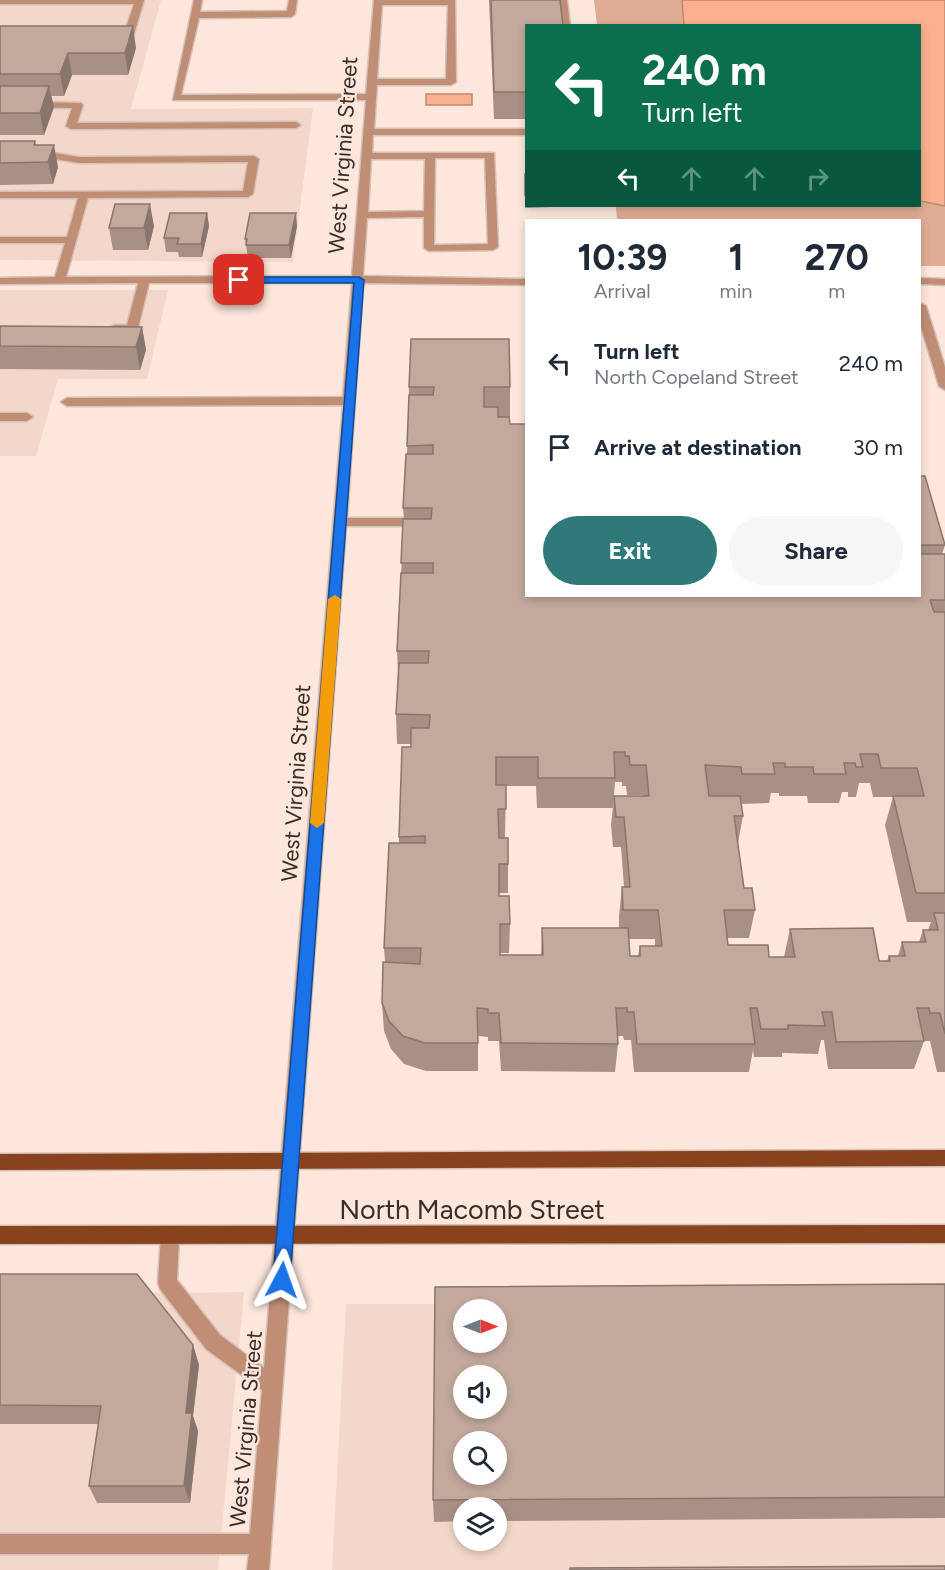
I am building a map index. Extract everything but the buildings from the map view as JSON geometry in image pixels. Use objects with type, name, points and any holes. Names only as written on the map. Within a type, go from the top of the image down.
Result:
[{"type":"main road","name":"North Macomb Street","points":[[0,1162],[945,1158]]},
{"type":"main road","name":"North Macomb Street","points":[[0,1234],[285,1236],[945,1234]]},
{"type":"street","points":[[198,0],[176,98],[371,97]]},
{"type":"street","points":[[195,15],[291,14],[293,0]]},
{"type":"street","points":[[563,0],[566,24]]},
{"type":"street","points":[[0,11],[2,1],[140,1],[129,34],[106,33]]},
{"type":"street","points":[[372,82],[451,82],[452,2],[378,1]]},
{"type":"street","name":"West Virginia Street","points":[[258,1570],[350,400],[378,1]]},
{"type":"street","points":[[0,104],[78,105],[71,126],[296,124]]},
{"type":"street","points":[[369,132],[525,132]]},
{"type":"street","points":[[368,156],[430,155],[490,155],[494,248],[429,248],[430,155]]},
{"type":"street","points":[[0,156],[55,156],[79,160],[254,159],[248,194],[0,195]]},
{"type":"street","points":[[59,281],[84,195]]},
{"type":"street","points":[[364,215],[429,214]]},
{"type":"street","points":[[0,240],[71,240]]},
{"type":"street","points":[[96,328],[132,328],[144,280]]},
{"type":"street","points":[[0,281],[525,282]]},
{"type":"street","points":[[921,281],[945,282]]},
{"type":"street","points":[[921,309],[945,386]]},
{"type":"street","points":[[67,402],[350,400]]},
{"type":"street","points":[[0,417],[27,417]]},
{"type":"street","points":[[340,522],[405,522]]},
{"type":"street","points":[[170,1236],[167,1283],[213,1342],[273,1386]]},
{"type":"street","points":[[0,1544],[261,1544]]},
{"type":"shaded area","points":[[0,0],[161,0],[131,109],[313,108],[293,262],[0,260]]},
{"type":"shaded area","points":[[594,0],[945,0],[945,266],[921,266],[921,219],[617,219],[616,207],[921,207],[921,24],[597,24]]},
{"type":"shaded area","points":[[682,0],[945,0],[945,206],[921,201],[921,24],[684,24]]},
{"type":"shaded area","points":[[426,94],[472,94],[472,105],[426,105]]},
{"type":"shaded area","points":[[0,290],[168,290],[147,379],[58,379],[36,456],[0,456]]},
{"type":"shaded area","points":[[244,1292],[218,1570],[0,1570],[0,1295]]},
{"type":"shaded area","points":[[346,1304],[453,1304],[453,1353],[507,1353],[507,1304],[945,1304],[945,1570],[332,1570]]},
{"type":"slow traffic","points":[[317,823],[335,599]]},
{"type":"route","points":[[239,280],[359,280],[282,1280]]}]
